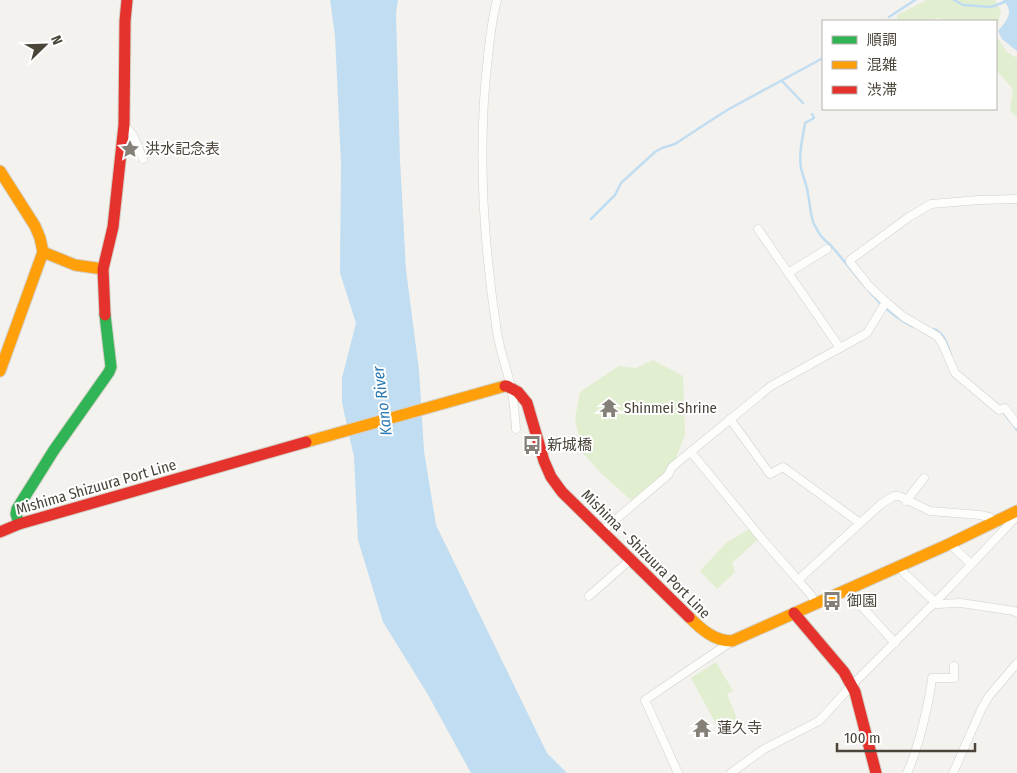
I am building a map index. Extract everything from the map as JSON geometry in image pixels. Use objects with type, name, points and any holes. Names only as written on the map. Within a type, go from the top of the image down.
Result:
[{"type":"main road","points":[[19,524],[16,516],[17,509],[54,450],[110,372],[103,270],[113,227],[124,125],[127,0]]},
{"type":"main road","points":[[0,171],[34,226],[40,238],[43,252],[0,371]]},
{"type":"main road","points":[[43,252],[75,265],[103,270]]},
{"type":"main road","name":"Mishima Shizuura Port Line","points":[[0,532],[19,524],[507,387]]},
{"type":"main road","name":"Mishima - Shizuura Port Line","points":[[507,387],[518,392],[527,403],[544,461],[551,477],[562,492],[701,629],[718,640],[732,641]]},
{"type":"main road","points":[[732,641],[995,522],[1017,510]]},
{"type":"main road","points":[[794,613],[852,684],[856,692],[876,773]]},
{"type":"street","points":[[497,0],[484,86],[482,126],[483,189],[490,283],[516,429]]},
{"type":"street","points":[[124,125],[133,135],[143,159]]},
{"type":"street","points":[[1017,198],[932,204],[909,217],[850,260],[869,286],[886,302],[904,317],[937,336],[955,373],[999,410],[1005,408],[1017,424]]},
{"type":"street","points":[[758,229],[840,348]]},
{"type":"street","points":[[788,273],[827,249]]},
{"type":"street","points":[[601,532],[668,475],[672,467],[771,386],[867,333],[886,302]]},
{"type":"street","points":[[730,419],[770,474],[783,467],[860,523]]},
{"type":"street","points":[[691,452],[811,595],[816,604]]},
{"type":"street","points":[[906,501],[924,478]]},
{"type":"street","points":[[798,580],[880,504],[894,496],[899,496],[930,511],[980,515],[989,517],[995,522]]},
{"type":"street","points":[[731,773],[764,749],[819,720],[1017,516]]},
{"type":"street","points":[[949,543],[971,564]]},
{"type":"street","points":[[589,596],[630,560]]},
{"type":"street","points":[[899,566],[937,604],[961,603],[1017,613]]},
{"type":"street","points":[[847,590],[895,643]]},
{"type":"street","points":[[678,773],[645,700],[732,641]]},
{"type":"street","points":[[953,773],[988,696],[1017,663]]},
{"type":"street","points":[[907,773],[913,761],[926,713],[932,678],[954,678],[954,666]]},
{"type":"green space","points":[[927,0],[995,0],[1001,11],[997,28],[997,20],[944,20],[939,18],[898,20],[897,15]]},
{"type":"green space","points":[[997,37],[1007,52],[1017,58],[1017,118],[1010,110],[1013,89],[997,71]]},
{"type":"green space","points":[[653,360],[683,376],[685,435],[672,467],[631,500],[603,475],[582,452],[575,419],[580,392],[619,366],[636,368]]},
{"type":"green space","points":[[749,529],[757,540],[732,563],[735,572],[717,589],[700,571],[726,543]]},
{"type":"green space","points":[[716,662],[733,691],[727,694],[738,721],[720,731],[691,678]]},
{"type":"water","name":"Kano River","points":[[330,0],[398,0],[396,14],[400,160],[406,270],[419,370],[424,451],[436,525],[547,753],[567,773],[471,773],[427,693],[383,622],[358,540],[354,457],[342,403],[342,378],[356,323],[340,273],[341,163],[335,36]]},
{"type":"water","points":[[1003,0],[1017,0],[1017,51],[1002,39],[998,31],[1009,14],[1008,7]]},
{"type":"waterway","points":[[889,17],[915,0]]},
{"type":"waterway","points":[[954,0],[963,5],[991,7],[1007,1]]},
{"type":"waterway","points":[[591,219],[615,195],[621,183],[655,152],[675,144],[729,109],[822,59]]},
{"type":"waterway","points":[[782,81],[803,103]]},
{"type":"waterway","points":[[812,114],[814,118],[805,123],[800,157],[814,224],[821,236],[880,302],[890,312],[914,327]]},
{"type":"waterway","points":[[934,329],[938,331],[947,343],[951,355]]},
{"type":"waterway","points":[[1004,413],[1017,430]]},
{"type":"traffic: fast","points":[[19,524],[16,514],[17,509],[54,450],[109,372],[111,367],[105,315]]},
{"type":"traffic: slow","points":[[0,171],[35,226],[43,252],[0,371]]},
{"type":"traffic: slow","points":[[43,252],[75,265],[103,269]]},
{"type":"traffic: slow","points":[[306,442],[505,386]]},
{"type":"traffic: slow","points":[[689,617],[714,637],[732,641],[947,545],[1017,511]]},
{"type":"traffic: jam","points":[[105,315],[103,269],[113,227],[124,125],[127,0]]},
{"type":"traffic: jam","points":[[505,386],[518,392],[527,403],[544,461],[551,477],[562,492],[689,617]]},
{"type":"traffic: jam","points":[[0,532],[19,524],[306,442]]},
{"type":"traffic: jam","points":[[794,613],[844,672],[855,692],[876,773]]},
{"type":"place","name":"洪水記念表","points":[[130,149]]},
{"type":"place","name":"Shinmei Shrine","points":[[609,408]]},
{"type":"place","name":"新城橋","points":[[532,445]]},
{"type":"place","name":"御園","points":[[832,601]]},
{"type":"place","name":"蓮久寺","points":[[702,728]]}]
